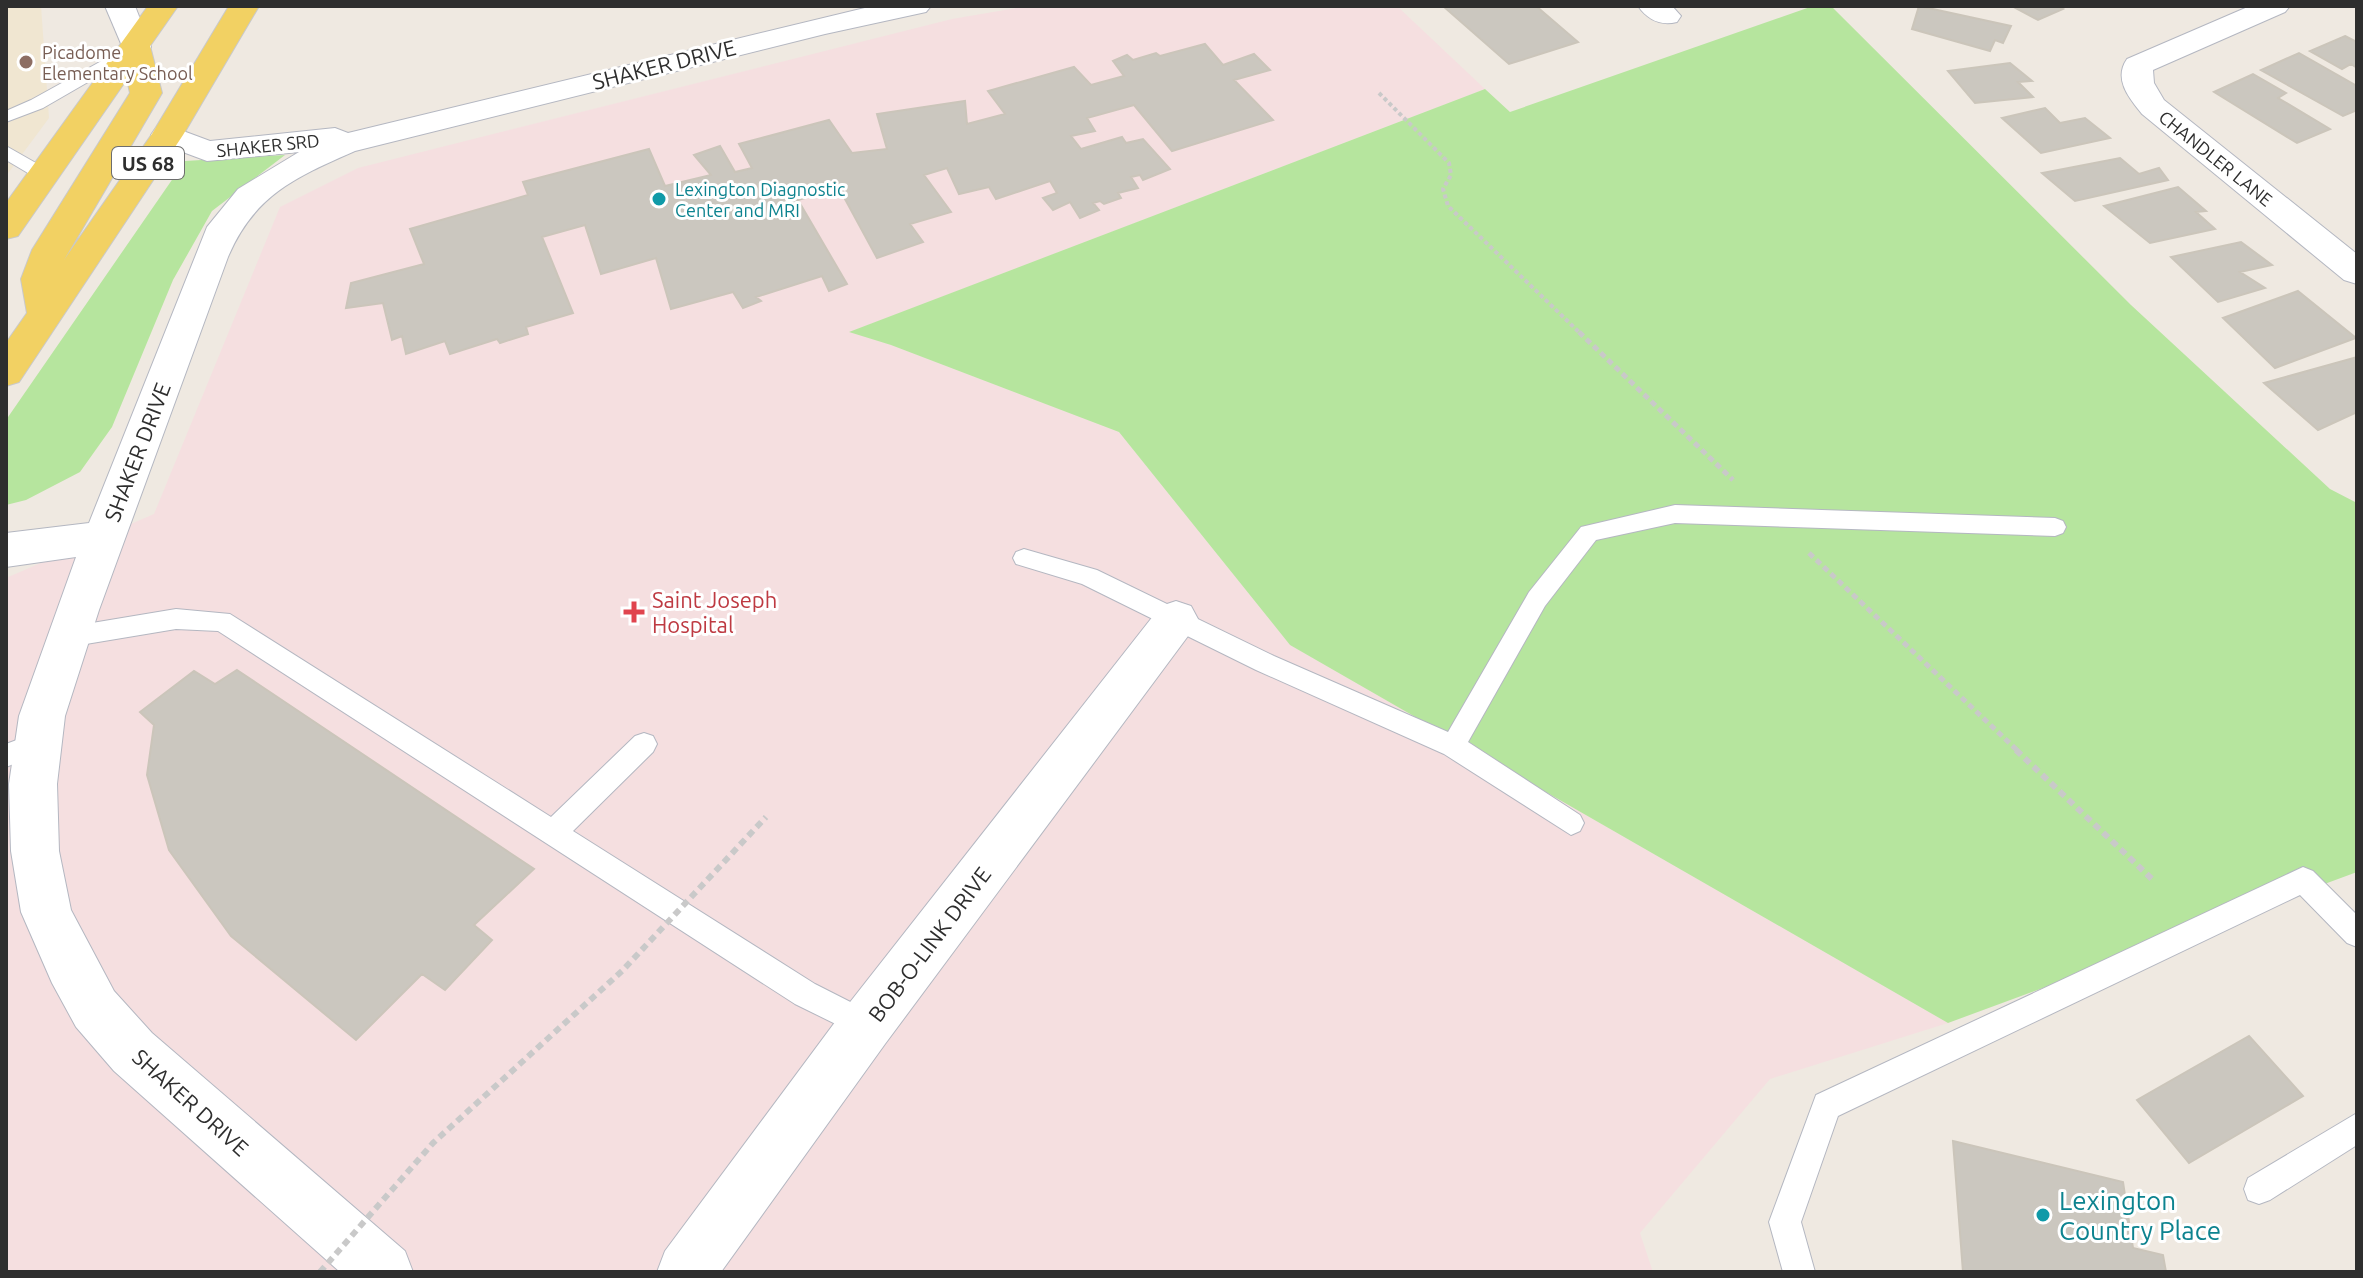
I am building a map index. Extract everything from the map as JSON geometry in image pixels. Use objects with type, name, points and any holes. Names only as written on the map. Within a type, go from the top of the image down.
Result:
[{"type":"main road","points":[[6,228],[163,6]]},
{"type":"main road","name":"US 68","points":[[6,372],[167,135],[244,6]]},
{"type":"main road","points":[[45,315],[39,279],[50,250],[146,93],[136,47]]},
{"type":"street","points":[[120,6],[136,47]]},
{"type":"street","name":"SHAKER DRIVE","points":[[384,1272],[133,1052],[95,1009],[70,965],[46,912],[35,851],[33,784],[22,750],[42,716],[68,637],[210,257],[226,223],[274,179],[305,161],[373,134],[916,6]]},
{"type":"street","name":"CHANDLER LANE","points":[[2275,6],[2156,56],[2138,66],[2135,77],[2140,91],[2153,107],[2357,272]]},
{"type":"street","name":"SHAKER SRD","points":[[167,135],[207,151],[216,151],[373,134]]},
{"type":"street","points":[[6,550],[105,537]]},
{"type":"street","name":"BOB-O-LINK DRIVE","points":[[686,1272],[866,1025],[1176,619]]},
{"type":"lane","points":[[6,117],[37,104],[136,47]]},
{"type":"lane","points":[[6,152],[44,175]]},
{"type":"lane","points":[[1453,746],[1537,599],[1589,533],[1675,514],[2055,527]]},
{"type":"lane","points":[[1024,558],[1089,577],[1265,663],[1453,746],[1571,823]]},
{"type":"lane","points":[[68,637],[176,619],[222,621],[805,994],[866,1025]]},
{"type":"lane","points":[[553,833],[644,744]]},
{"type":"lane","points":[[1799,1272],[1785,1222],[1827,1106],[2303,880],[2357,934]]},
{"type":"lane","points":[[2259,1189],[2357,1128]]},
{"type":"path","points":[[320,1272],[433,1143],[622,971],[766,817]]},
{"type":"shaded area","name":"Picadome Elementary School","points":[[6,6],[41,6],[49,118],[6,176]]},
{"type":"shaded area","name":"Saint Joseph Hospital","points":[[1029,6],[1397,6],[1485,89],[850,332],[1119,432],[1290,645],[1948,1023],[1770,1079],[1640,1233],[1653,1272],[6,1272],[6,578],[154,514],[280,207],[358,168],[952,19]]},
{"type":"green space","points":[[1813,6],[1831,6],[2131,305],[2330,489],[2357,503],[2357,872],[1948,1023],[1290,645],[1119,432],[849,332],[1485,89],[1510,112]]},
{"type":"green space","points":[[285,155],[212,211],[173,280],[112,427],[80,472],[26,500],[6,505],[6,420],[185,161]]},
{"type":"building","points":[[1443,6],[1536,6],[1578,42],[1509,64]]},
{"type":"building","points":[[1919,6],[2011,26],[2003,43],[1995,40],[1990,51],[1912,29]]},
{"type":"building","points":[[2012,6],[2057,6],[2063,9],[2038,20]]},
{"type":"building","points":[[2345,36],[2357,42],[2357,68],[2351,64],[2342,69],[2310,51]]},
{"type":"building","name":"Lexington Diagnostic Center and MRI","points":[[1205,44],[1223,65],[1254,54],[1270,70],[1234,80],[1273,120],[1172,151],[1134,105],[1087,118],[1095,131],[1071,136],[1081,149],[1122,137],[1126,143],[1143,139],[1170,169],[1143,180],[1140,175],[1131,177],[1138,188],[1118,193],[1121,198],[1104,204],[1100,201],[1093,203],[1099,210],[1080,218],[1070,202],[1053,210],[1043,198],[1057,193],[1050,181],[996,199],[989,187],[959,194],[947,168],[924,175],[951,212],[910,224],[923,242],[877,258],[839,188],[798,200],[847,284],[829,291],[822,276],[756,297],[761,301],[743,308],[733,292],[671,309],[656,258],[601,274],[585,225],[542,237],[573,313],[526,327],[528,334],[500,343],[497,339],[450,354],[445,341],[406,354],[402,336],[392,340],[383,303],[346,308],[351,283],[424,264],[410,229],[528,195],[523,182],[649,149],[665,186],[711,175],[694,155],[720,146],[735,172],[752,168],[739,144],[829,120],[852,153],[887,149],[877,114],[965,101],[967,124],[1005,114],[988,91],[1074,67],[1091,85],[1124,76],[1113,61],[1127,55],[1133,60]]},
{"type":"building","points":[[2299,53],[2357,86],[2357,110],[2343,116],[2261,70]]},
{"type":"building","points":[[2010,63],[2032,81],[2018,82],[2033,97],[1975,103],[1948,71]]},
{"type":"building","points":[[2253,74],[2286,93],[2278,98],[2330,129],[2297,143],[2214,92]]},
{"type":"building","points":[[2045,108],[2060,123],[2085,118],[2110,138],[2041,153],[2002,118]]},
{"type":"building","points":[[2120,158],[2139,174],[2159,168],[2168,180],[2075,201],[2042,173]]},
{"type":"building","points":[[2178,187],[2206,211],[2196,212],[2215,229],[2150,243],[2104,206]]},
{"type":"building","points":[[2241,242],[2272,265],[2240,272],[2265,288],[2218,302],[2171,257]]},
{"type":"building","points":[[2298,291],[2356,338],[2275,368],[2223,318]]},
{"type":"building","points":[[2357,357],[2357,412],[2318,430],[2264,383]]},
{"type":"building","points":[[237,670],[534,869],[474,925],[492,940],[445,990],[422,974],[356,1040],[231,936],[169,850],[147,775],[154,725],[140,712],[194,671],[215,684]]},
{"type":"building","points":[[2249,1036],[2303,1096],[2189,1163],[2137,1100]]},
{"type":"building","name":"Lexington Country Place","points":[[1953,1141],[2123,1182],[2133,1248],[2163,1255],[2166,1272],[1963,1272]]},
{"type":"place","name":"Picadome Elementary School","points":[[26,62]]},
{"type":"place","name":"Lexington Diagnostic Center and MRI","points":[[659,199]]},
{"type":"place","name":"Saint Joseph Hospital","points":[[634,612]]},
{"type":"place","name":"Lexington Country Place","points":[[2043,1215]]}]
